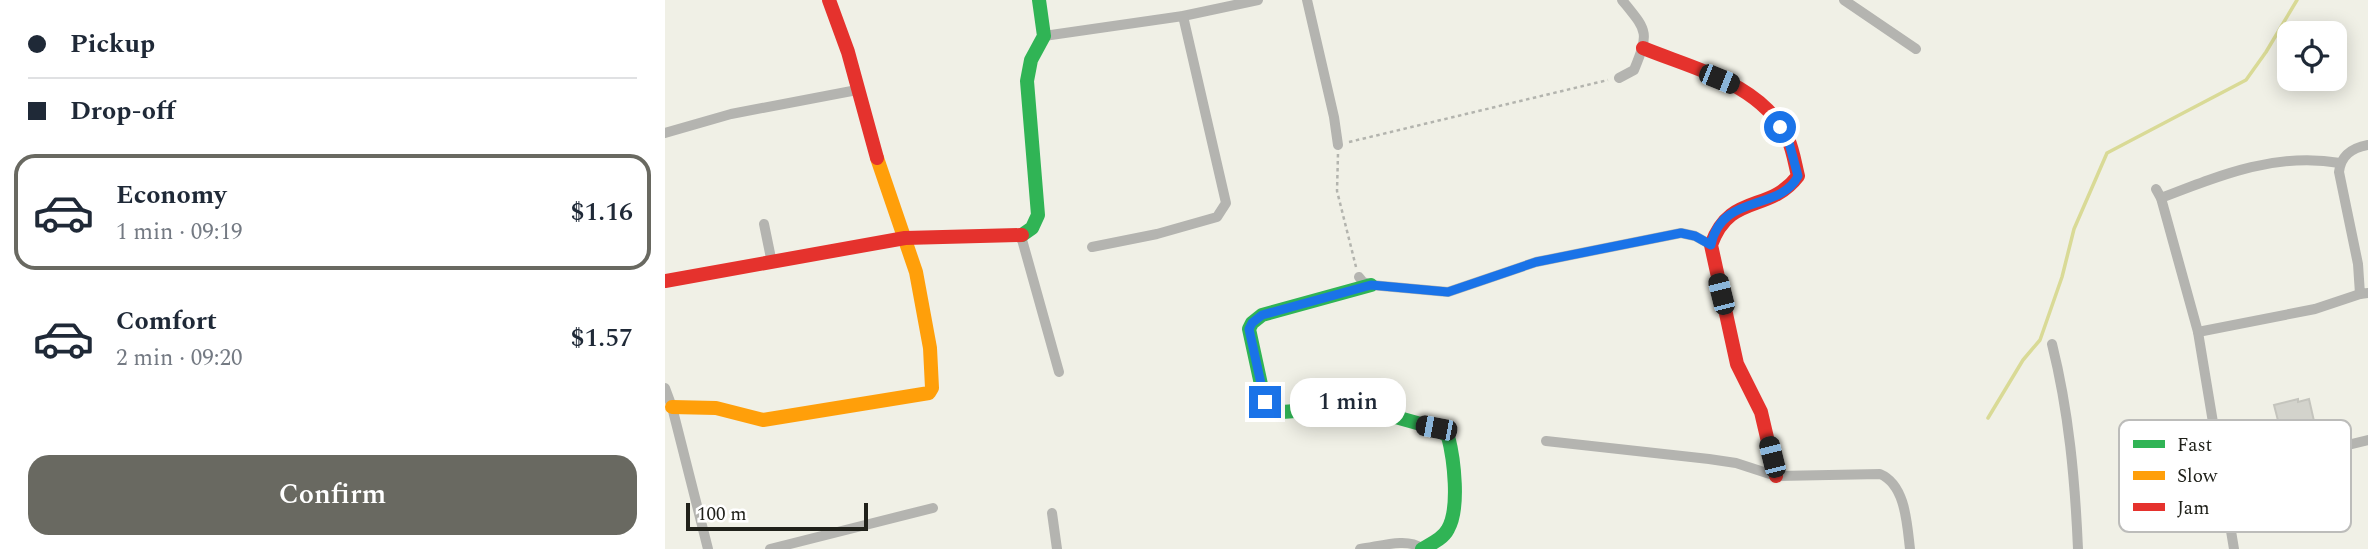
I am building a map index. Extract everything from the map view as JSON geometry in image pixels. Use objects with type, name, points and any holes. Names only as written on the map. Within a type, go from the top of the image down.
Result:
[{"type":"street","points":[[672,407],[709,407],[731,411],[754,420],[764,420],[929,393],[933,380],[924,308],[905,238],[879,165],[848,52],[829,0]]},
{"type":"street","points":[[665,281],[905,238],[1021,236],[1032,228],[1038,215],[1027,81],[1031,60],[1044,36],[1039,0]]},
{"type":"street","points":[[1044,36],[1182,16],[1258,0]]},
{"type":"street","points":[[1307,0],[1338,145]]},
{"type":"street","points":[[1619,78],[1634,70],[1643,48],[1644,33],[1641,22],[1622,0]]},
{"type":"street","points":[[1844,0],[1916,49]]},
{"type":"street","points":[[1092,247],[1157,234],[1217,217],[1226,202],[1182,16]]},
{"type":"street","points":[[1643,48],[1744,89],[1772,114],[1788,139],[1798,176],[1793,187],[1726,216],[1714,231],[1711,245],[1737,364],[1761,412],[1776,476]]},
{"type":"street","points":[[665,133],[731,114],[857,90]]},
{"type":"street","points":[[2198,332],[2315,309],[2364,294],[2339,172],[2340,163],[2355,147],[2368,145]]},
{"type":"street","points":[[2213,420],[2198,332],[2159,194],[2261,164],[2295,159],[2340,163]]},
{"type":"street","points":[[764,224],[772,263]]},
{"type":"street","points":[[1360,549],[1415,543],[1421,549],[1447,531],[1453,517],[1448,436],[1436,428],[1374,411],[1336,408],[1282,412],[1273,410],[1265,402],[1249,329],[1252,323],[1262,315],[1365,281],[1448,292],[1536,262],[1681,233],[1695,236],[1711,245]]},
{"type":"street","points":[[1021,236],[1059,372]]},
{"type":"street","points":[[2052,345],[2063,386],[2074,469],[2078,549]]},
{"type":"street","points":[[665,388],[708,549]]},
{"type":"street","points":[[1546,441],[1736,463],[1776,476],[1880,474],[1887,477],[1901,498],[1910,549]]},
{"type":"street","points":[[770,549],[933,508]]},
{"type":"street","points":[[1052,513],[1058,549]]},
{"type":"path","points":[[1365,281],[1337,191],[1338,145],[1619,78]]},
{"type":"building","points":[[2309,399],[2314,420],[2278,420],[2274,405]]},
{"type":"waterway","points":[[1988,418],[2023,360],[2040,340],[2062,277],[2074,229],[2107,153],[2246,80],[2297,0]]},
{"type":"traffic: fast","points":[[1022,235],[1032,228],[1038,215],[1027,81],[1031,60],[1044,36],[1039,0]]},
{"type":"traffic: fast","points":[[1371,285],[1262,315],[1249,329],[1265,403],[1273,410],[1282,412],[1336,408],[1374,411],[1435,428],[1448,436],[1455,483],[1452,520],[1443,536],[1422,549]]},
{"type":"traffic: slow","points":[[672,407],[716,408],[763,420],[929,393],[932,388],[930,348],[916,272],[877,158]]},
{"type":"traffic: jam","points":[[829,0],[848,52],[877,158]]},
{"type":"traffic: jam","points":[[1643,48],[1705,72],[1745,92],[1777,120],[1791,148],[1798,176],[1787,188],[1729,217],[1719,228],[1711,245],[1737,364],[1761,412],[1776,476]]},
{"type":"traffic: jam","points":[[665,281],[905,238],[1022,235]]},
{"type":"route","points":[[1265,402],[1249,329],[1262,315],[1371,285],[1448,292],[1536,262],[1600,247],[1681,233],[1695,236],[1711,245],[1714,231],[1726,216],[1793,187],[1798,176],[1788,139],[1780,127]]}]
